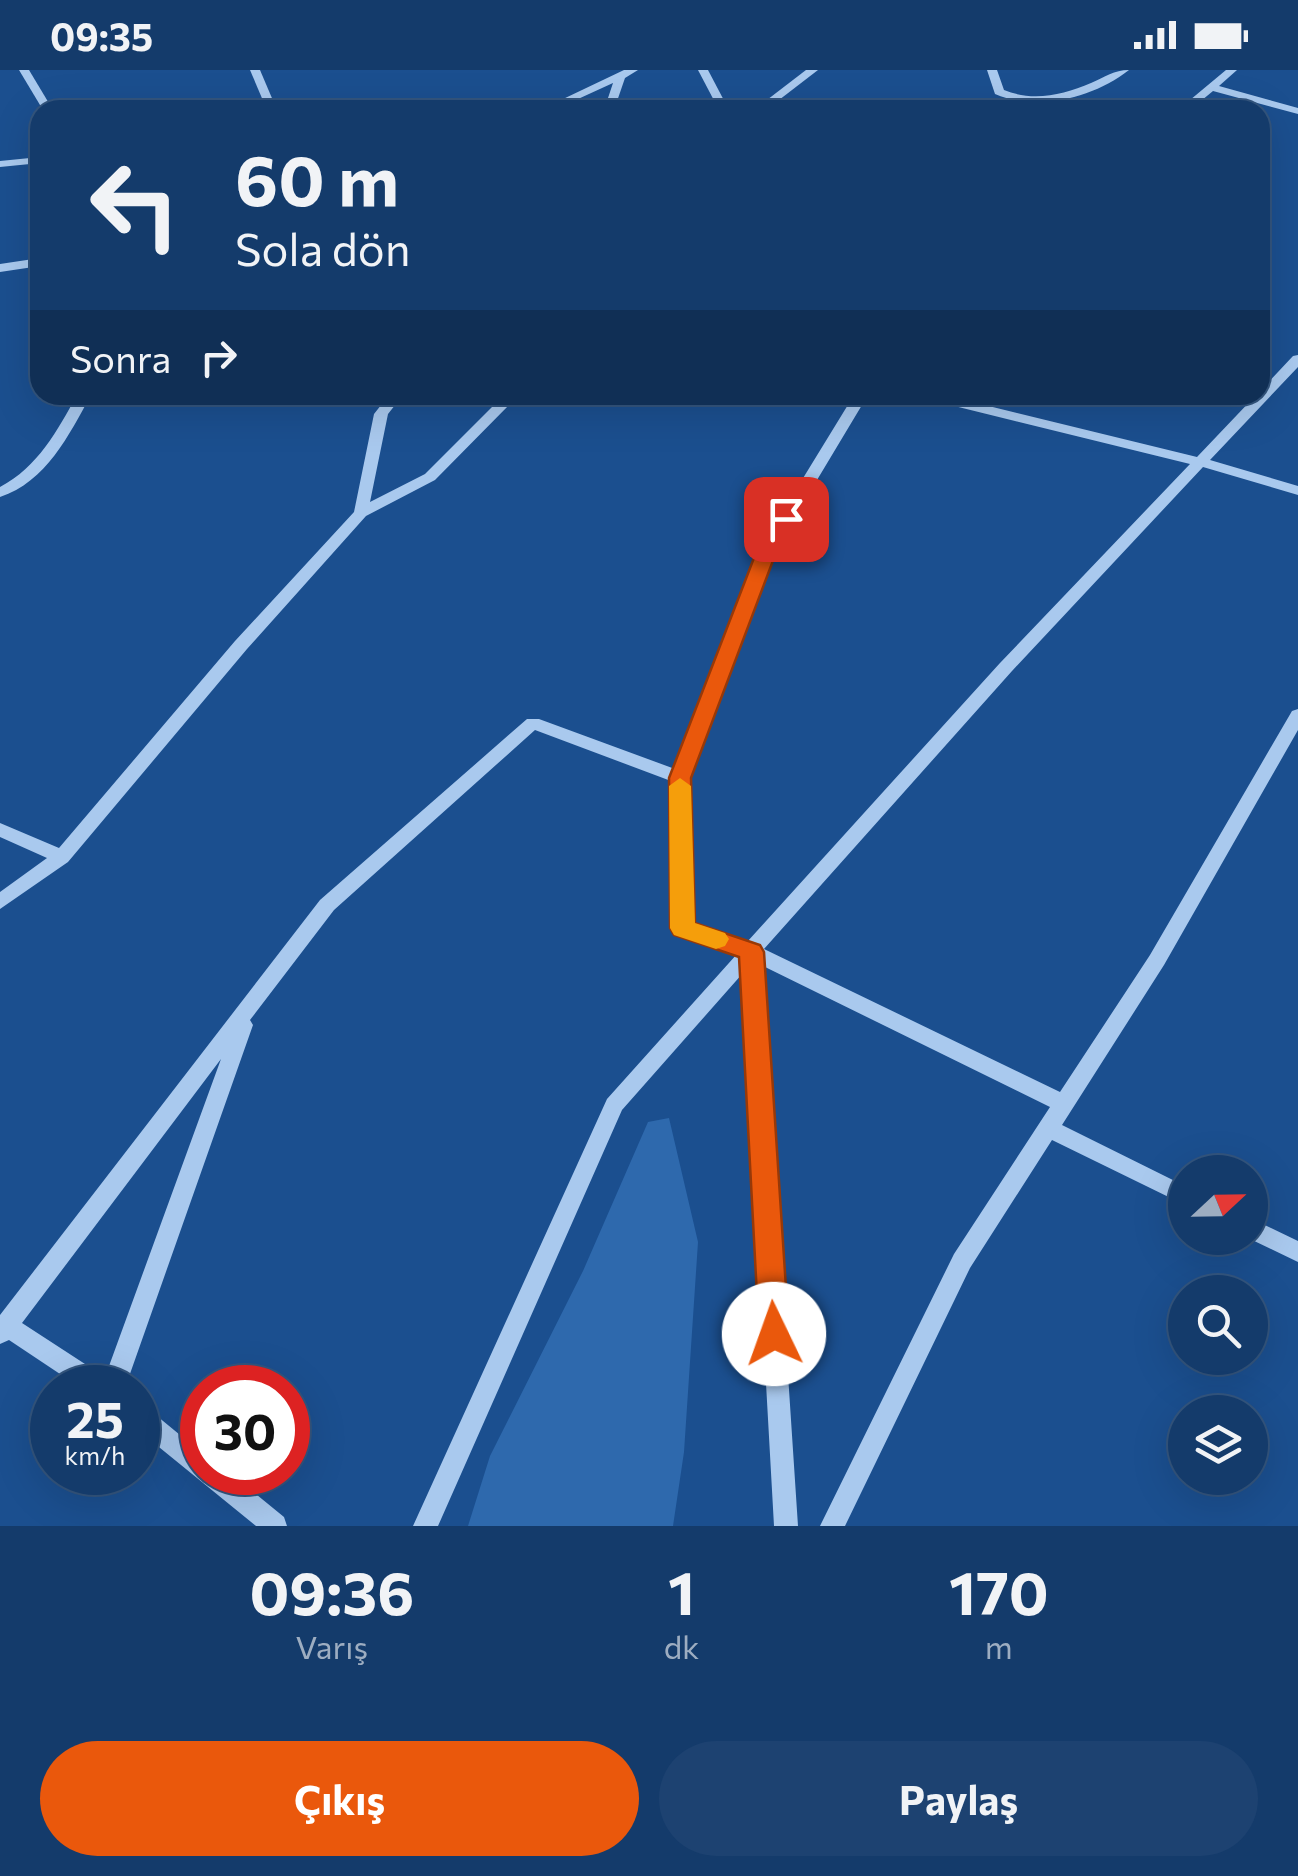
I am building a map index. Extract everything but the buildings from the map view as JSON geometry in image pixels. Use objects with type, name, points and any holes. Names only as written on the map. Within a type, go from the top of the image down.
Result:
[{"type":"street","points":[[24,70],[42,100]]},
{"type":"street","points":[[568,100],[634,70]]},
{"type":"street","points":[[703,70],[719,100]]},
{"type":"street","points":[[772,100],[812,70]]},
{"type":"street","points":[[992,70],[999,92],[1024,100]]},
{"type":"street","points":[[1039,100],[1109,80],[1124,70]]},
{"type":"street","points":[[1196,100],[1232,70]]},
{"type":"street","points":[[258,71],[268,100]]},
{"type":"street","points":[[612,100],[620,78]]},
{"type":"street","points":[[1212,88],[1257,100]]},
{"type":"street","points":[[1270,104],[1298,111]]},
{"type":"street","points":[[0,164],[30,161]]},
{"type":"street","points":[[0,268],[30,264]]},
{"type":"street","points":[[1270,389],[1298,360]]},
{"type":"street","points":[[0,493],[38,468],[57,445],[79,405]]},
{"type":"street","points":[[360,514],[382,414],[389,405]]},
{"type":"street","points":[[0,902],[62,856],[241,644],[360,514],[430,477],[502,405]]},
{"type":"street","points":[[855,405],[767,550],[680,778],[682,928],[752,952],[1064,1104]]},
{"type":"street","points":[[968,405],[1200,462],[1298,491]]},
{"type":"street","points":[[425,1526],[614,1104],[1006,668],[1255,405]]},
{"type":"street","points":[[832,1526],[962,1261],[1157,960],[1298,716]]},
{"type":"street","points":[[63,1365],[3,1330],[328,905],[533,723],[680,778]]},
{"type":"street","points":[[0,830],[62,856]]},
{"type":"street","points":[[752,952],[786,1526]]},
{"type":"street","points":[[121,1365],[249,1008]]},
{"type":"street","points":[[1048,1128],[1168,1188]]},
{"type":"street","points":[[1268,1237],[1298,1252]]},
{"type":"street","points":[[160,1433],[180,1450]]},
{"type":"street","points":[[237,1495],[275,1526]]},
{"type":"shaded area","points":[[669,1118],[698,1242],[684,1452],[673,1526],[468,1526],[490,1456],[583,1271],[648,1122]]},
{"type":"slow traffic","points":[[680,786],[682,928],[716,939]]},
{"type":"route","points":[[774,1334],[752,952],[682,928],[680,778],[767,550],[786,519]]}]
